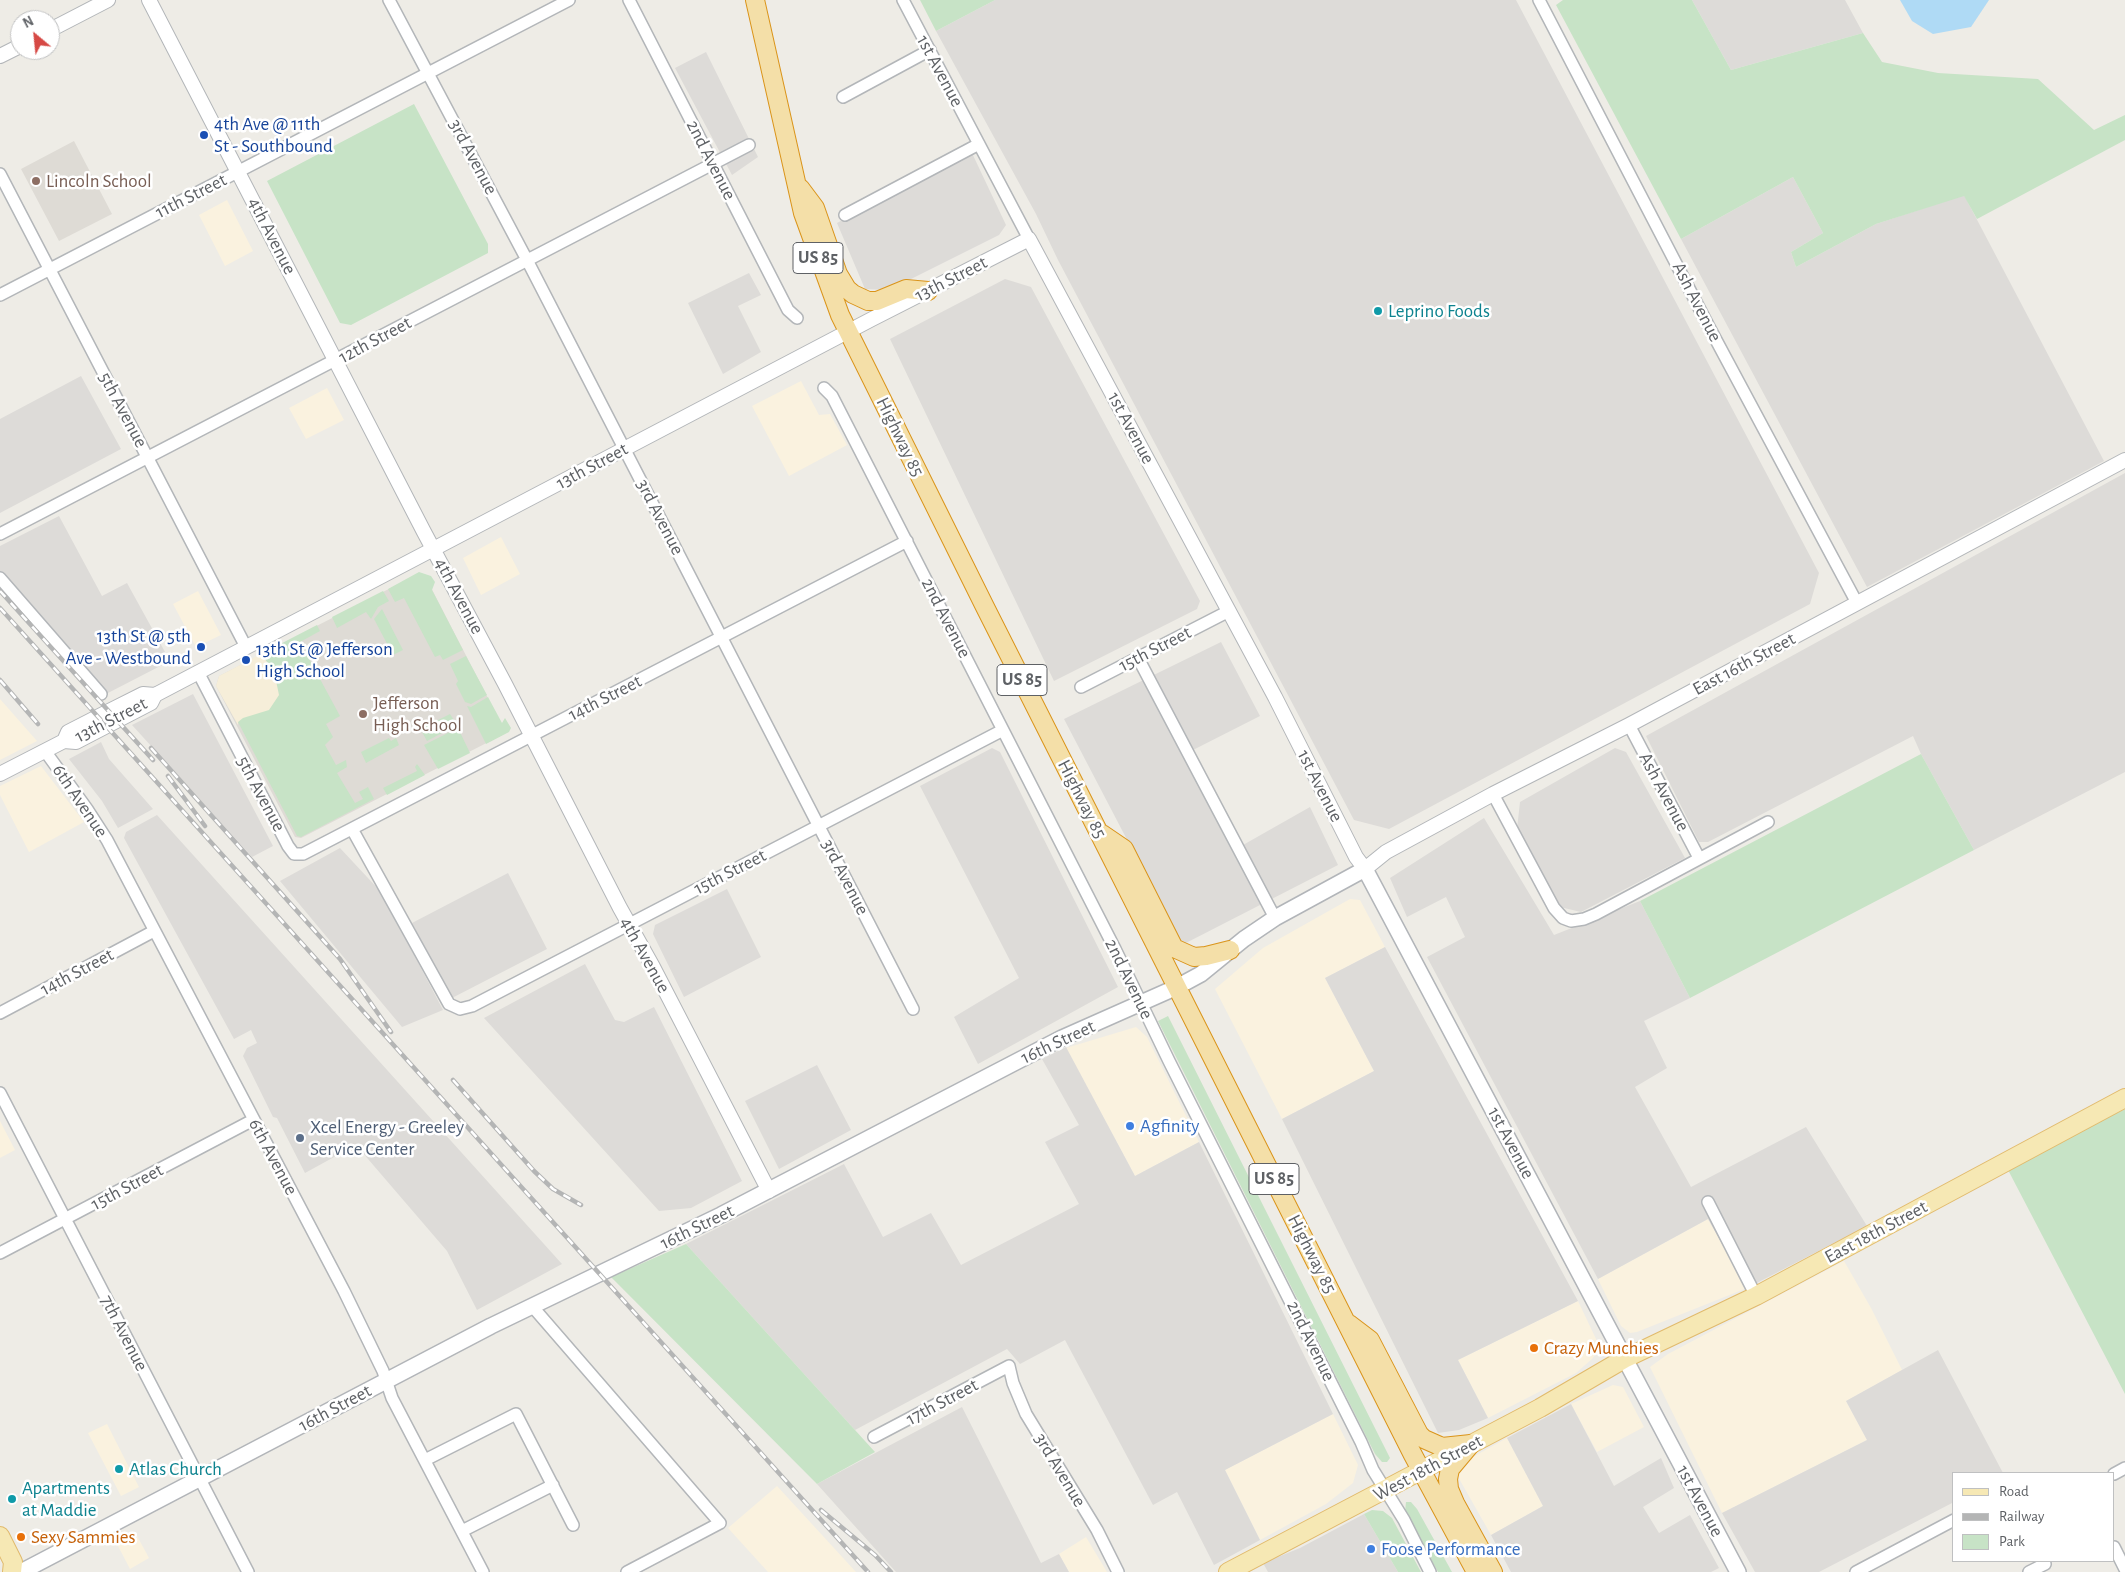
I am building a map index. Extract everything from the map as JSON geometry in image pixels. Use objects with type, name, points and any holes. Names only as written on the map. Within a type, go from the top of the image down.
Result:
[{"type":"highway","name":"Highway 85","points":[[755,0],[795,182],[813,246],[832,298],[1420,1470],[1476,1572]]},
{"type":"highway","points":[[795,182],[815,208],[838,274],[847,289],[853,294],[868,301],[877,301],[906,289],[928,290]]},
{"type":"highway","points":[[1099,832],[1124,850],[1174,948],[1194,957],[1230,950]]},
{"type":"highway","points":[[1347,1322],[1370,1340],[1419,1434],[1424,1440],[1442,1447],[1472,1444]]},
{"type":"highway","points":[[1472,1444],[1453,1464],[1448,1479],[1455,1503],[1493,1572]]},
{"type":"main road","name":"16th Street","points":[[21,1572],[532,1306],[768,1192],[1062,1038],[1177,987],[1201,974],[1230,950],[1275,918],[1365,869]]},
{"type":"main road","name":"1st Avenue","points":[[1365,869],[1738,1572]]},
{"type":"main road","name":"East 18th Street","points":[[1624,1359],[1756,1296],[2125,1098]]},
{"type":"main road","name":"West 18th Street","points":[[1228,1572],[1547,1404],[1624,1359]]},
{"type":"main road","points":[[0,1536],[13,1562],[12,1572]]},
{"type":"main road","points":[[0,1568],[4,1572]]},
{"type":"street","points":[[60,25],[108,0]]},
{"type":"street","name":"4th Avenue","points":[[149,0],[653,967],[768,1192]]},
{"type":"street","name":"3rd Avenue","points":[[389,0],[527,260],[913,1008]]},
{"type":"street","name":"11th Street","points":[[0,295],[569,0]]},
{"type":"street","name":"2nd Avenue","points":[[629,0],[788,310],[797,318]]},
{"type":"street","name":"1st Avenue","points":[[903,0],[1229,611],[1356,857],[1365,869]]},
{"type":"street","name":"Ash Avenue","points":[[1539,0],[1708,325],[1857,603]]},
{"type":"street","points":[[844,96],[930,50]]},
{"type":"street","points":[[845,215],[979,144]]},
{"type":"street","name":"12th Street","points":[[0,534],[749,145]]},
{"type":"street","name":"5th Avenue","points":[[0,174],[246,647]]},
{"type":"street","name":"13th Street","points":[[0,774],[64,741],[68,732],[143,694],[155,694],[198,672],[1029,239]]},
{"type":"street","name":"2nd Avenue","points":[[824,388],[832,396],[1004,730],[1142,1003],[1173,1070],[1298,1316],[1373,1470],[1404,1520],[1430,1572]]},
{"type":"street","name":"East 16th Street","points":[[1365,869],[1386,852],[1493,794],[1629,725],[2125,460]]},
{"type":"street","name":"14th Street","points":[[303,854],[907,541]]},
{"type":"street","points":[[0,578],[101,694]]},
{"type":"street","name":"15th Street","points":[[1081,687],[1229,611]]},
{"type":"street","points":[[1138,658],[1275,918]]},
{"type":"street","name":"5th Avenue","points":[[198,672],[288,846],[294,854],[303,854]]},
{"type":"street","name":"Ash Avenue","points":[[1629,725],[1699,858]]},
{"type":"street","name":"15th Street","points":[[352,829],[449,1004],[460,1009],[472,1006],[1004,730]]},
{"type":"street","name":"6th Avenue","points":[[45,751],[87,809],[106,840],[344,1291],[387,1381],[392,1398],[483,1572]]},
{"type":"street","points":[[1493,794],[1554,908],[1562,918],[1571,921],[1584,919],[1596,914],[1768,822]]},
{"type":"street","name":"14th Street","points":[[0,1013],[154,931]]},
{"type":"street","name":"7th Avenue","points":[[0,1093],[248,1572]]},
{"type":"street","name":"15th Street","points":[[0,1253],[253,1120]]},
{"type":"street","points":[[1708,1202],[1756,1296]]},
{"type":"street","points":[[532,1306],[720,1523],[627,1572]]},
{"type":"street","name":"3rd Avenue","points":[[1009,1366],[1013,1383],[1026,1414],[1097,1530],[1118,1572]]},
{"type":"street","name":"17th Street","points":[[874,1437],[1009,1366]]},
{"type":"street","points":[[425,1460],[516,1414],[573,1525]]},
{"type":"street","points":[[462,1530],[553,1486]]},
{"type":"street","points":[[1856,1572],[1952,1521]]},
{"type":"street","points":[[2115,1549],[2125,1569]]},
{"type":"street","points":[[2029,1572],[2045,1564],[2044,1562]]},
{"type":"shaded area","points":[[995,0],[1516,0],[1819,573],[1810,604],[1389,829],[1354,820],[1058,260],[1036,214],[936,31]]},
{"type":"shaded area","points":[[1692,0],[1845,0],[1863,33],[1731,70]]},
{"type":"shaded area","points":[[706,52],[758,157],[732,175],[675,68]]},
{"type":"shaded area","points":[[74,141],[112,214],[59,241],[21,169]]},
{"type":"shaded area","points":[[971,151],[1006,225],[999,235],[889,290],[865,289],[837,223]]},
{"type":"shaded area","points":[[1793,177],[1823,233],[1791,252],[1796,267],[1876,224],[1964,195],[2104,461],[1867,587],[1681,239]]},
{"type":"shaded area","points":[[227,200],[253,251],[225,266],[199,215]]},
{"type":"shaded area","points":[[749,273],[761,295],[738,306],[761,352],[723,374],[688,303]]},
{"type":"shaded area","points":[[1005,279],[1031,287],[1200,601],[1197,609],[1054,681],[890,339]]},
{"type":"shaded area","points":[[81,376],[121,449],[0,513],[0,419]]},
{"type":"shaded area","points":[[801,381],[819,415],[830,414],[847,445],[789,476],[752,406]]},
{"type":"shaded area","points":[[327,388],[344,420],[306,439],[289,408]]},
{"type":"shaded area","points":[[2125,473],[2125,772],[1974,850],[1913,736],[1708,842],[1699,842],[1646,736]]},
{"type":"shaded area","points":[[59,516],[102,596],[127,583],[170,661],[106,694],[0,574],[0,546]]},
{"type":"shaded area","points":[[501,537],[520,574],[481,595],[463,558]]},
{"type":"shaded area","name":"Jefferson High School","points":[[418,574],[424,574],[506,733],[301,838],[295,837],[216,686],[219,676]]},
{"type":"shaded area","points":[[198,591],[221,635],[196,647],[173,604]]},
{"type":"shaded area","points":[[1221,642],[1260,716],[1193,750],[1243,845],[1310,807],[1338,865],[1182,945],[1064,719]]},
{"type":"shaded area","points":[[193,694],[273,846],[252,857],[132,725]]},
{"type":"shaded area","points":[[0,699],[37,741],[0,760]]},
{"type":"shaded area","points":[[101,742],[109,759],[153,809],[118,828],[102,801],[69,759]]},
{"type":"shaded area","points":[[992,748],[1000,752],[1118,987],[978,1064],[954,1017],[1019,978],[920,786]]},
{"type":"shaded area","points":[[1615,748],[1626,752],[1685,858],[1581,912],[1560,907],[1517,829],[1520,802]]},
{"type":"shaded area","points":[[41,766],[84,822],[29,852],[0,795],[0,786]]},
{"type":"shaded area","points":[[157,815],[562,1264],[477,1310],[447,1251],[356,1145],[305,1173],[277,1118],[273,1117],[243,1056],[247,1048],[257,1043],[251,1030],[234,1039],[124,838],[126,832]]},
{"type":"shaded area","points":[[1484,818],[1554,935],[1640,901],[1690,998],[1644,1021],[1667,1068],[1635,1087],[1691,1187],[1806,1127],[1867,1226],[1747,1288],[1708,1219],[1598,1279],[1427,957],[1465,937],[1446,897],[1407,917],[1390,878]]},
{"type":"shaded area","points":[[340,848],[381,892],[443,1010],[402,1027],[280,881]]},
{"type":"shaded area","points":[[508,873],[547,949],[452,998],[412,923]]},
{"type":"shaded area","points":[[727,889],[761,957],[684,997],[653,934],[655,925]]},
{"type":"shaded area","points":[[1350,899],[1360,900],[1385,947],[1325,978],[1374,1071],[1282,1119],[1215,989],[1263,948]]},
{"type":"shaded area","points":[[1385,947],[1578,1301],[1458,1360],[1488,1418],[1459,1430],[1438,1433],[1282,1119],[1374,1071],[1325,978]]},
{"type":"shaded area","points":[[585,964],[615,1020],[624,1022],[654,1007],[742,1181],[691,1208],[659,1211],[484,1018]]},
{"type":"shaded area","points":[[1136,1027],[1147,1037],[1199,1142],[1135,1176],[1066,1048]]},
{"type":"shaded area","points":[[1066,1047],[1135,1176],[1199,1142],[1333,1414],[1225,1470],[1260,1540],[1214,1565],[1177,1492],[1153,1505],[1065,1340],[1020,1364],[1007,1349],[855,1430],[686,1244],[844,1164],[883,1237],[931,1213],[961,1265],[1079,1204],[1045,1142],[1079,1125],[1042,1059]]},
{"type":"shaded area","points":[[817,1065],[851,1130],[779,1169],[745,1101]]},
{"type":"shaded area","points":[[0,1121],[15,1150],[0,1158]]},
{"type":"shaded area","points":[[1708,1219],[1747,1288],[1637,1332],[1630,1333],[1621,1326],[1598,1279]]},
{"type":"shaded area","points":[[1844,1261],[1871,1308],[1902,1370],[1846,1401],[1867,1440],[1722,1513],[1650,1367],[1668,1354]]},
{"type":"shaded area","points":[[1578,1301],[1597,1341],[1597,1352],[1592,1359],[1576,1373],[1488,1418],[1458,1360]]},
{"type":"shaded area","points":[[1938,1350],[2002,1472],[1952,1472],[1952,1503],[1819,1572],[1755,1572],[1722,1513],[1867,1440],[1846,1401]]},
{"type":"shaded area","points":[[1613,1385],[1623,1387],[1644,1427],[1597,1452],[1571,1404]]},
{"type":"shaded area","points":[[1571,1404],[1614,1486],[1661,1458],[1674,1488],[1643,1507],[1659,1533],[1690,1515],[1719,1568],[1711,1572],[1511,1572],[1491,1535],[1543,1506],[1507,1438]]},
{"type":"shaded area","points":[[962,1407],[1041,1563],[1059,1554],[1069,1572],[896,1572],[817,1484]]},
{"type":"shaded area","points":[[1333,1414],[1358,1465],[1353,1483],[1326,1504],[1260,1540],[1225,1470]]},
{"type":"shaded area","points":[[107,1424],[139,1487],[121,1496],[88,1433]]},
{"type":"shaded area","points":[[1507,1438],[1543,1506],[1491,1535],[1457,1475],[1462,1463]]},
{"type":"shaded area","points":[[777,1486],[856,1572],[768,1572],[728,1528]]},
{"type":"shaded area","points":[[1364,1514],[1398,1572],[1268,1572],[1263,1563],[1300,1548]]},
{"type":"shaded area","points":[[136,1534],[149,1558],[130,1569],[117,1544]]},
{"type":"shaded area","points":[[1086,1537],[1107,1572],[1069,1572],[1059,1554]]},
{"type":"green space","points":[[920,0],[995,0],[936,31]]},
{"type":"green space","points":[[1563,0],[1692,0],[1731,70],[1863,33],[1882,62],[1938,73],[2038,79],[2094,130],[2125,115],[2125,140],[1977,219],[1964,196],[1876,224],[1796,267],[1791,252],[1823,233],[1793,177],[1681,239],[1556,5]]},
{"type":"green space","points":[[414,104],[488,244],[488,253],[351,325],[340,323],[267,181]]},
{"type":"green space","points":[[419,572],[431,576],[435,582],[432,590],[463,650],[443,660],[440,655],[435,657],[404,598],[395,602],[388,589]]},
{"type":"green space","points":[[383,591],[389,601],[378,607],[371,619],[366,612],[337,628],[332,617]]},
{"type":"green space","points":[[382,609],[403,650],[393,655],[374,619]]},
{"type":"green space","points":[[317,625],[320,631],[300,642],[340,716],[326,724],[333,737],[325,745],[336,765],[346,760],[347,767],[337,773],[355,803],[363,799],[359,792],[368,787],[374,799],[301,837],[297,836],[238,722],[265,659],[261,654]]},
{"type":"green space","points":[[466,656],[487,695],[471,704],[465,702],[456,684],[458,681],[450,664]]},
{"type":"green space","points":[[488,697],[502,723],[505,718],[511,728],[509,732],[486,744],[467,706],[471,707]]},
{"type":"green space","points":[[450,714],[457,725],[427,741],[422,732],[424,727]]},
{"type":"green space","points":[[458,728],[470,753],[438,769],[424,745]]},
{"type":"green space","points":[[389,738],[391,741],[396,738],[399,745],[366,763],[361,752]]},
{"type":"green space","points":[[1921,754],[1974,850],[1690,998],[1640,901]]},
{"type":"green space","points":[[417,764],[425,775],[387,795],[383,788],[417,771],[415,767]]},
{"type":"green space","points":[[1168,1016],[1390,1458],[1387,1462],[1382,1462],[1375,1454],[1158,1021]]},
{"type":"green space","points":[[2125,1109],[2125,1394],[2007,1168]]},
{"type":"green space","points":[[686,1244],[875,1452],[817,1484],[611,1277]]},
{"type":"green space","points":[[1406,1502],[1411,1502],[1417,1509],[1452,1572],[1438,1572],[1405,1512]]},
{"type":"green space","points":[[1372,1510],[1383,1511],[1392,1518],[1421,1572],[1398,1572],[1364,1514]]},
{"type":"sand","points":[[261,654],[274,671],[279,695],[269,710],[243,718],[238,722],[238,725],[216,686],[219,676]]},
{"type":"water","points":[[1900,0],[1989,0],[1971,27],[1933,34],[1912,21]]},
{"type":"railway","points":[[0,591],[153,760]]},
{"type":"railway","points":[[0,608],[868,1572]]},
{"type":"railway","points":[[0,680],[38,724]]},
{"type":"railway","points":[[151,748],[340,959],[391,1032]]},
{"type":"railway","points":[[168,776],[205,826]]},
{"type":"railway","points":[[453,1080],[534,1171],[553,1189],[581,1205]]},
{"type":"railway","points":[[821,1510],[875,1555],[891,1572]]},
{"type":"place","name":"4th Ave @ 11th St - Southbound","points":[[204,135]]},
{"type":"place","name":"Lincoln School","points":[[36,181]]},
{"type":"place","name":"Leprino Foods","points":[[1378,311]]},
{"type":"place","name":"13th St @ 5th Ave - Westbound","points":[[201,647]]},
{"type":"place","name":"13th St @ Jefferson High School","points":[[246,660]]},
{"type":"place","name":"Jefferson High School","points":[[363,714]]},
{"type":"place","name":"Agfinity","points":[[1130,1126]]},
{"type":"place","name":"Xcel Energy - Greeley Service Center","points":[[300,1138]]},
{"type":"place","name":"Crazy Munchies","points":[[1534,1348]]},
{"type":"place","name":"Atlas Church","points":[[119,1469]]},
{"type":"place","name":"Apartments at Maddie","points":[[12,1499]]},
{"type":"place","name":"Sexy Sammies","points":[[21,1537]]},
{"type":"place","name":"Foose Performance","points":[[1371,1549]]}]
